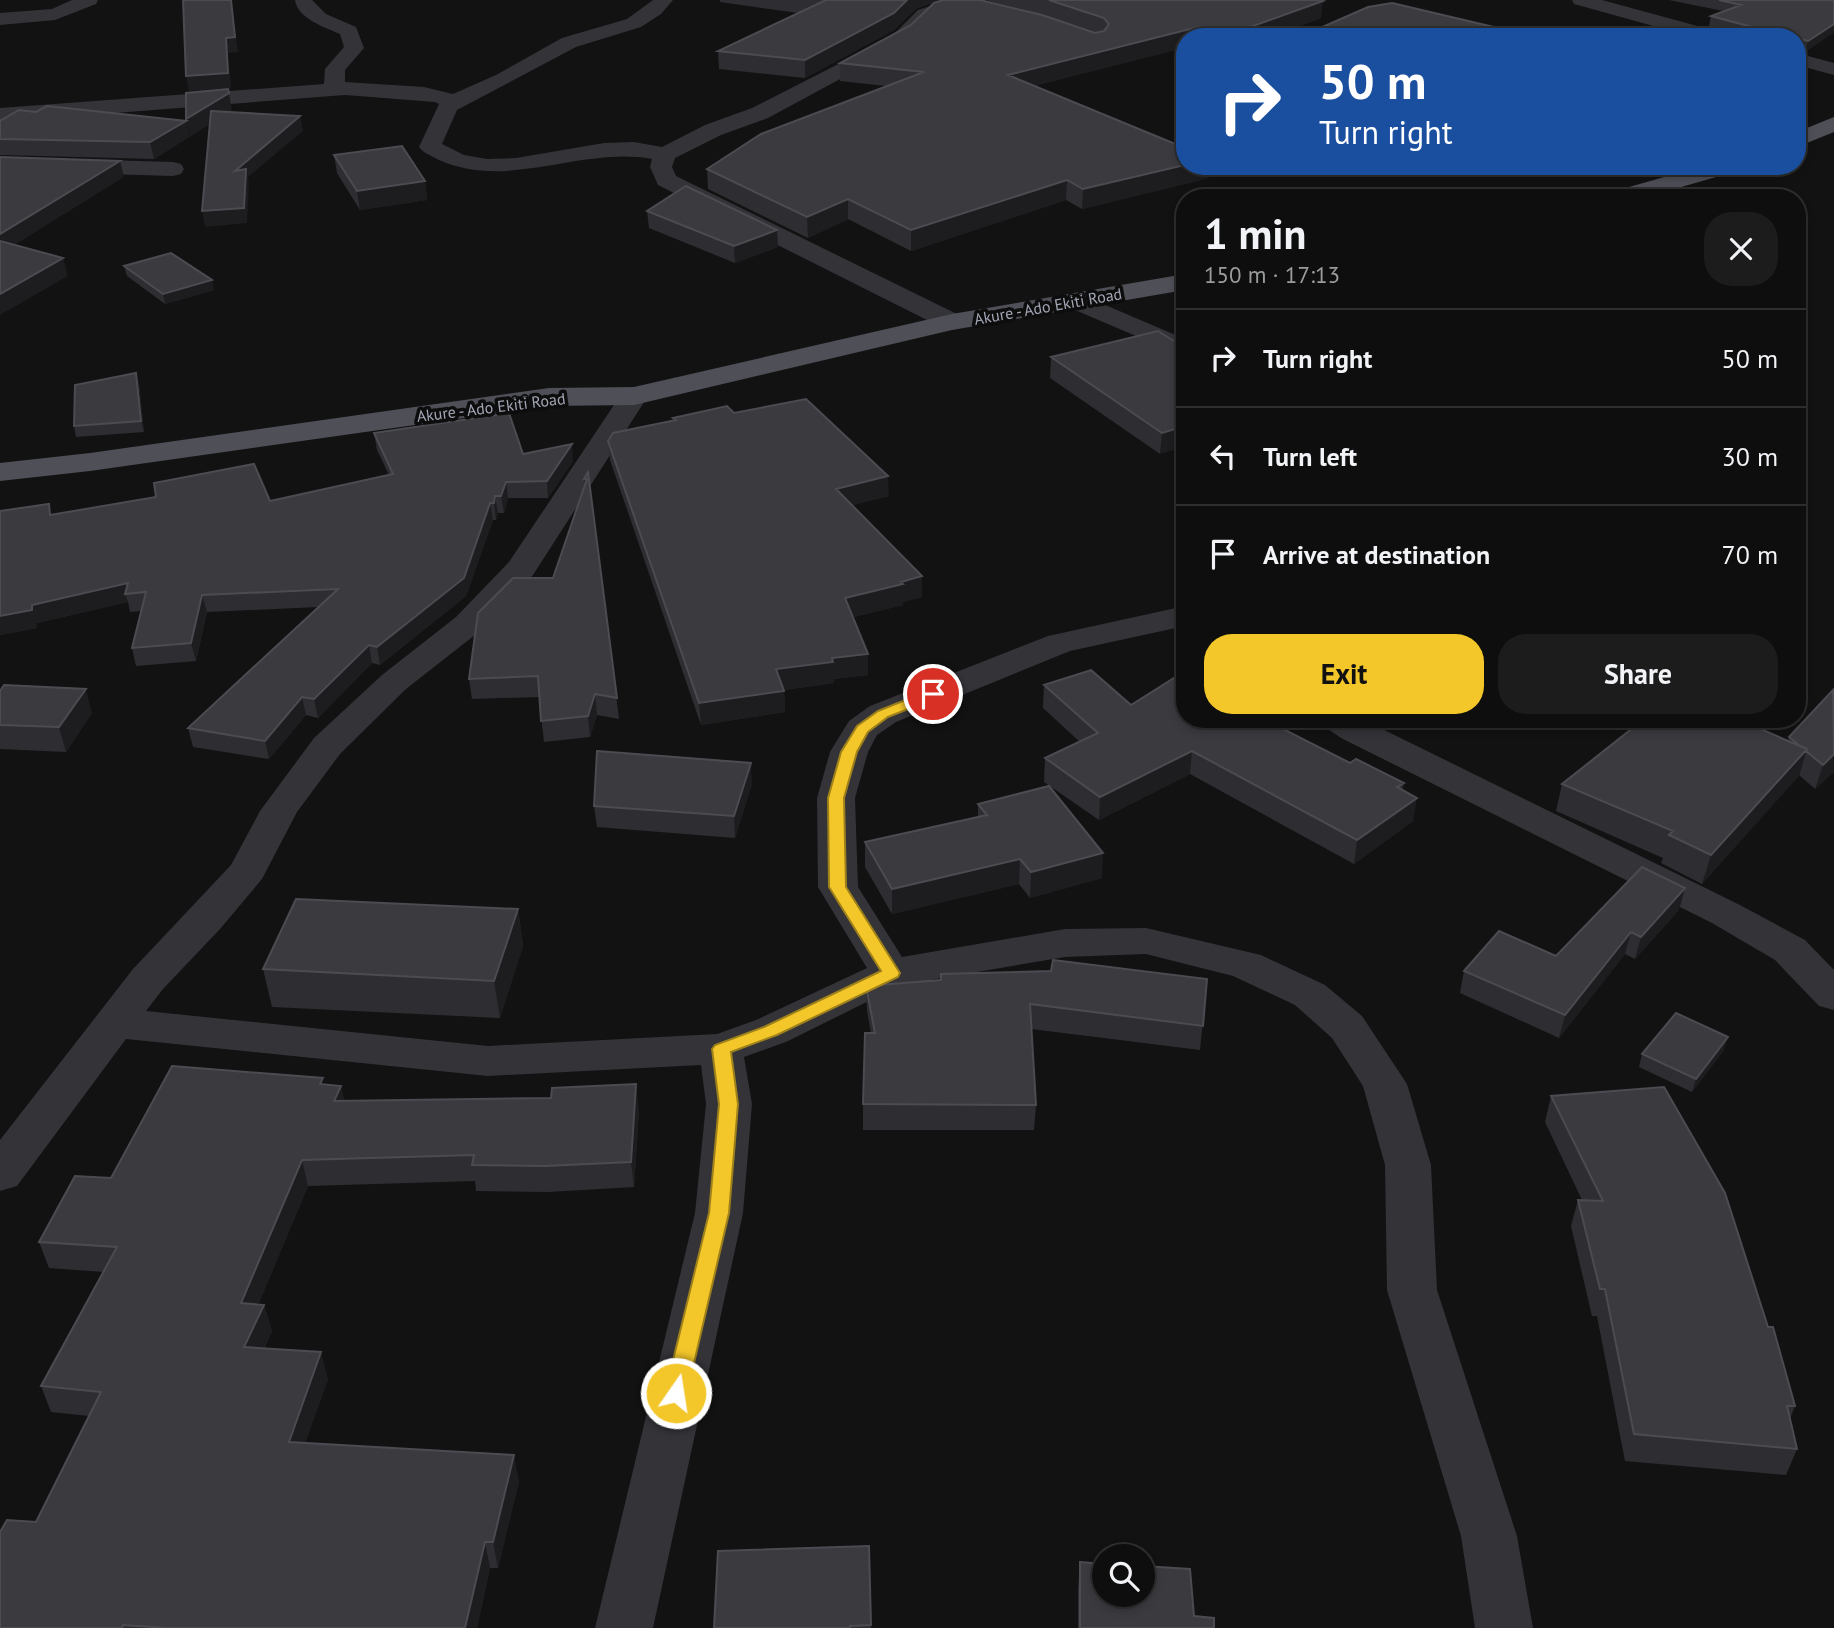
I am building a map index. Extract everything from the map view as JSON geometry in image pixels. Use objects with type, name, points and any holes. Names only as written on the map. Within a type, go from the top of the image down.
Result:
[{"type":"main road","points":[[1806,136],[1834,124]]},
{"type":"main road","points":[[1648,189],[1697,175]]},
{"type":"main road","name":"Akure - Ado Ekiti Road","points":[[0,472],[90,462],[549,397],[634,396],[952,323],[1176,284]]},
{"type":"street","points":[[0,19],[55,13],[89,0]]},
{"type":"street","points":[[664,0],[647,16],[631,25],[578,39],[448,106],[430,147],[443,156],[462,162],[494,167],[604,148],[648,149],[665,154],[713,130],[760,113],[862,60],[903,36],[925,14],[971,5]]},
{"type":"street","points":[[1580,0],[1683,28]]},
{"type":"street","points":[[303,2],[319,18],[349,31],[354,48],[335,69],[334,86],[344,89]]},
{"type":"street","points":[[1806,61],[1834,69]]},
{"type":"street","points":[[0,115],[344,89],[426,92],[455,102]]},
{"type":"street","points":[[665,154],[661,167],[666,180],[952,323]]},
{"type":"street","points":[[0,164],[173,169]]},
{"type":"street","points":[[1077,301],[1176,345]]},
{"type":"street","points":[[0,1174],[148,979],[205,920],[248,870],[279,811],[327,746],[394,682],[468,624],[521,568],[634,396]]},
{"type":"street","points":[[891,973],[838,887],[836,798],[849,752],[862,729],[883,714],[1060,643],[1176,618]]},
{"type":"street","points":[[1350,728],[1737,920],[1790,950],[1834,996]]},
{"type":"street","points":[[115,1023],[488,1061],[721,1049],[771,1031],[891,973],[1065,943],[1146,941],[1246,965],[1310,995],[1347,1027],[1385,1084],[1408,1165],[1412,1290],[1489,1536],[1504,1628]]},
{"type":"street","points":[[624,1628],[719,1213],[729,1104],[721,1049]]},
{"type":"street","points":[[0,1126],[44,1113]]},
{"type":"building","points":[[183,0],[231,0],[235,37],[226,38],[228,73],[186,76]]},
{"type":"building","points":[[826,0],[907,0],[894,13],[805,60],[718,51]]},
{"type":"building","points":[[943,0],[980,0],[1042,15],[1095,33],[1104,31],[1109,24],[1104,18],[1049,0],[1323,1],[1248,28],[1176,28],[1176,33],[1008,75],[1176,144],[1176,167],[1083,189],[1067,180],[911,230],[848,199],[807,217],[707,169],[761,134],[924,72],[840,63],[911,25],[934,3]]},
{"type":"building","points":[[1719,0],[1834,0],[1834,24],[1808,41],[1806,28],[1756,28],[1711,16],[1741,5]]},
{"type":"building","points":[[1392,3],[1498,28],[1320,28],[1368,7]]},
{"type":"building","points":[[228,89],[229,93],[186,119],[186,93]]},
{"type":"building","points":[[47,106],[186,121],[150,142],[0,139],[0,121],[19,110],[36,112]]},
{"type":"building","points":[[211,111],[300,116],[235,171],[246,169],[244,208],[202,211]]},
{"type":"building","points":[[402,146],[425,181],[357,191],[334,155]]},
{"type":"building","points":[[0,157],[120,161],[0,234]]},
{"type":"building","points":[[686,186],[777,230],[734,246],[647,211]]},
{"type":"building","points":[[0,241],[63,258],[0,294]]},
{"type":"building","points":[[171,253],[212,280],[163,294],[124,266]]},
{"type":"building","points":[[1158,331],[1176,342],[1176,429],[1162,433],[1051,357]]},
{"type":"building","points":[[136,373],[141,421],[74,426],[75,385]]},
{"type":"building","points":[[806,399],[888,476],[836,489],[922,576],[901,582],[903,584],[845,598],[868,654],[832,658],[833,662],[776,669],[784,691],[699,703],[608,441],[613,433],[727,406],[734,413]]},
{"type":"building","points":[[509,413],[523,454],[572,444],[547,481],[506,482],[501,496],[495,496],[494,503],[490,503],[464,578],[377,647],[369,645],[314,699],[302,697],[265,741],[188,728],[338,589],[202,595],[191,643],[132,648],[146,592],[125,594],[128,583],[32,605],[32,610],[0,616],[0,511],[49,504],[50,515],[156,497],[154,483],[254,464],[270,501],[393,474],[374,433]]},
{"type":"building","points":[[588,472],[617,698],[595,694],[588,716],[541,721],[538,676],[469,679],[478,613],[513,578],[553,578]]},
{"type":"building","points":[[1091,670],[1131,705],[1176,677],[1176,728],[1281,728],[1350,763],[1356,759],[1404,783],[1397,787],[1417,798],[1357,840],[1192,751],[1100,797],[1045,758],[1098,733],[1044,685]]},
{"type":"building","points":[[4,685],[86,689],[59,727],[0,725],[0,691]]},
{"type":"building","points":[[1833,690],[1834,754],[1823,765],[1806,751],[1807,749],[1789,737],[1797,728],[1806,728],[1806,719]]},
{"type":"building","points":[[1633,728],[1758,728],[1807,749],[1711,855],[1669,835],[1673,831],[1562,784]]},
{"type":"building","points":[[597,751],[751,763],[734,816],[594,806]]},
{"type":"building","points":[[1049,786],[1103,853],[1031,872],[1020,859],[892,889],[865,842],[987,815],[978,804]]},
{"type":"building","points":[[1642,867],[1685,888],[1641,937],[1631,932],[1565,1015],[1464,971],[1499,931],[1556,956]]},
{"type":"building","points":[[296,899],[518,909],[494,981],[263,969]]},
{"type":"building","points":[[1053,960],[1207,979],[1203,1026],[1030,1004],[1036,1105],[863,1104],[865,1033],[875,1033],[866,986],[941,980],[941,974],[1051,971]]},
{"type":"building","points":[[1676,1013],[1728,1037],[1696,1079],[1642,1054]]},
{"type":"building","points":[[172,1066],[323,1078],[320,1084],[341,1086],[334,1101],[551,1098],[552,1088],[636,1084],[631,1162],[544,1166],[472,1165],[474,1155],[302,1160],[241,1303],[264,1305],[244,1347],[321,1352],[289,1442],[514,1455],[493,1542],[485,1542],[465,1628],[168,1628],[123,1625],[122,1628],[0,1628],[0,1532],[7,1520],[36,1522],[101,1392],[41,1386],[117,1247],[39,1242],[75,1176],[111,1178]]},
{"type":"building","points":[[1664,1087],[1725,1193],[1768,1327],[1773,1327],[1795,1406],[1787,1406],[1797,1449],[1634,1434],[1605,1289],[1600,1289],[1578,1200],[1603,1201],[1551,1096]]},
{"type":"building","points":[[869,1546],[871,1625],[850,1628],[714,1628],[718,1551]]},
{"type":"building","points":[[1080,1562],[1092,1563],[1092,1607],[1155,1607],[1155,1567],[1190,1569],[1194,1616],[1214,1618],[1214,1628],[1080,1628]]},
{"type":"route","points":[[676,1393],[719,1213],[729,1104],[721,1049],[771,1031],[891,973],[838,887],[836,798],[849,752],[862,729],[883,714],[933,694]]}]
